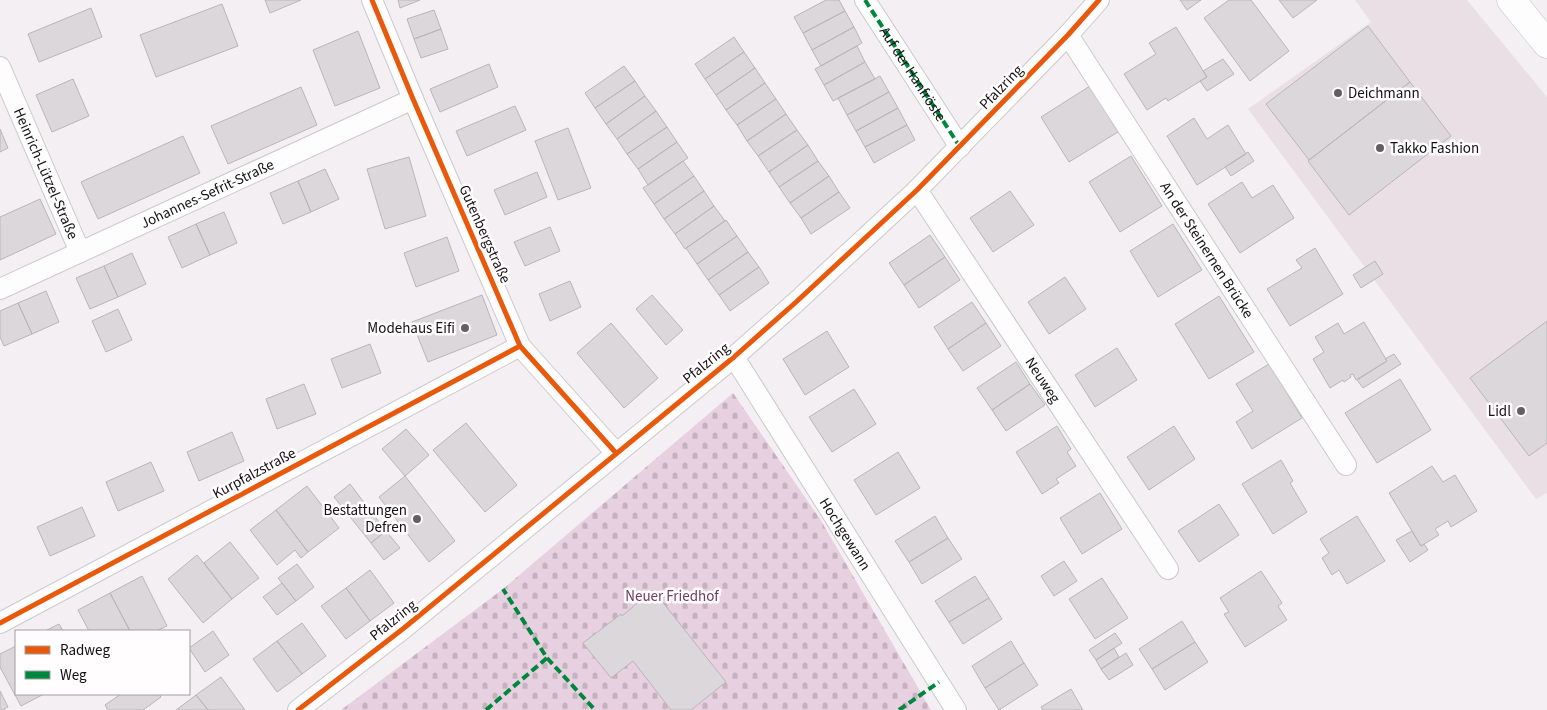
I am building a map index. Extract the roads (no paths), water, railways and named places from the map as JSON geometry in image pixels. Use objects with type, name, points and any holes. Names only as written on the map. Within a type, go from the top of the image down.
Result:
[{"type":"main road","points":[[1512,0],[1547,44]]},
{"type":"street","name":"Gutenbergstraße","points":[[372,0],[520,346],[616,453]]},
{"type":"street","name":"Auf der Hanfröste","points":[[865,0],[960,147]]},
{"type":"street","name":"Pfalzring","points":[[298,710],[404,628],[734,357],[917,190],[1068,35],[1099,0]]},
{"type":"street","name":"An der Steinernen Brücke","points":[[1068,35],[1346,465]]},
{"type":"street","name":"Heinrich-Lützel-Straße","points":[[0,67],[80,252]]},
{"type":"street","name":"Johannes-Sefrit-Straße","points":[[0,289],[413,99]]},
{"type":"street","name":"Neuweg","points":[[917,190],[1168,569]]},
{"type":"street","name":"Kurpfalzstraße","points":[[0,623],[520,346]]},
{"type":"street","name":"Hochgewann","points":[[734,357],[956,710]]},
{"type":"place","name":"Deichmann","points":[[1338,93]]},
{"type":"place","name":"Takko Fashion","points":[[1380,148]]},
{"type":"place","name":"Modehaus Eifi","points":[[465,328]]},
{"type":"place","name":"Lidl","points":[[1521,411]]},
{"type":"place","name":"Bestattungen Defren","points":[[417,519]]},
{"type":"park label","name":"Neuer Friedhof","points":[[672,596]]}]
